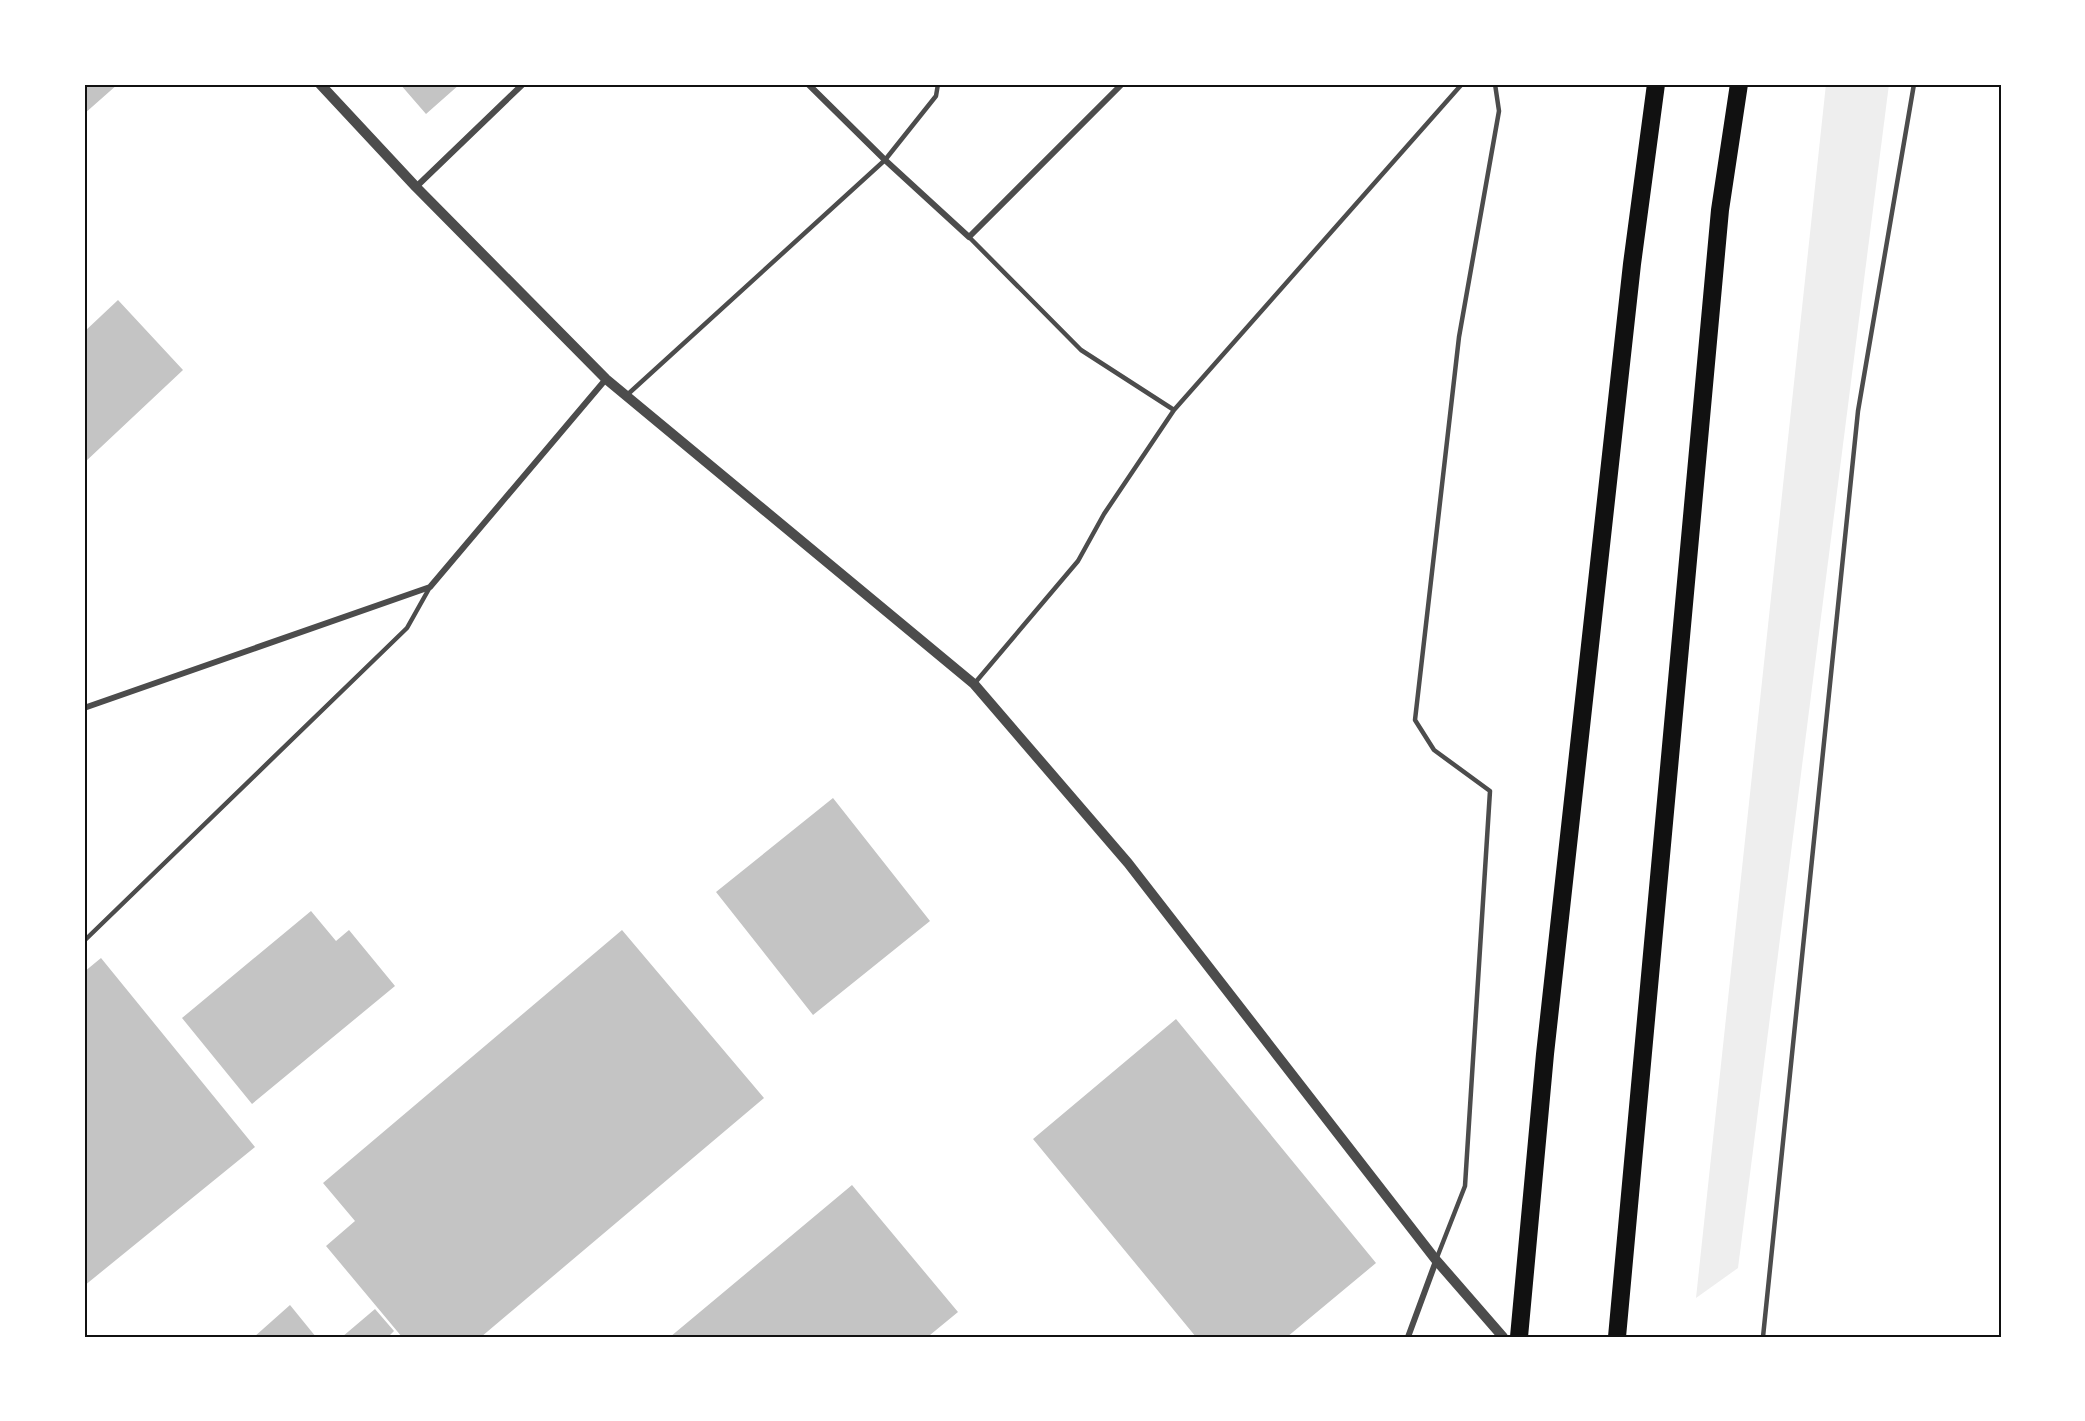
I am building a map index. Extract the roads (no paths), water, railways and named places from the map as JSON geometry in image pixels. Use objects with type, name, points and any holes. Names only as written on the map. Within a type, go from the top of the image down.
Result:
[{"type":"highway","points":[[1519,1337],[1545,1054],[1632,264],[1656,84]]},
{"type":"highway","points":[[1617,1337],[1720,210],[1739,84]]},
{"type":"street","points":[[320,84],[416,187],[606,379],[974,684],[1128,863],[1436,1260],[1503,1337]]},
{"type":"street","points":[[416,187],[523,84]]},
{"type":"street","points":[[808,84],[885,160],[969,237],[1122,84]]},
{"type":"street","points":[[84,708],[430,587],[606,379]]},
{"type":"street","points":[[1408,1337],[1436,1260]]},
{"type":"lane","points":[[627,395],[885,160],[936,96],[938,84]]},
{"type":"lane","points":[[974,684],[1078,561],[1104,514],[1174,411],[1462,84]]},
{"type":"lane","points":[[1436,1260],[1466,1186],[1490,791],[1434,750],[1415,720],[1458,337],[1499,111],[1495,84]]},
{"type":"lane","points":[[1763,1337],[1858,411],[1914,84]]},
{"type":"lane","points":[[969,237],[1081,350],[1174,411]]},
{"type":"lane","points":[[84,942],[407,628],[430,587]]}]
